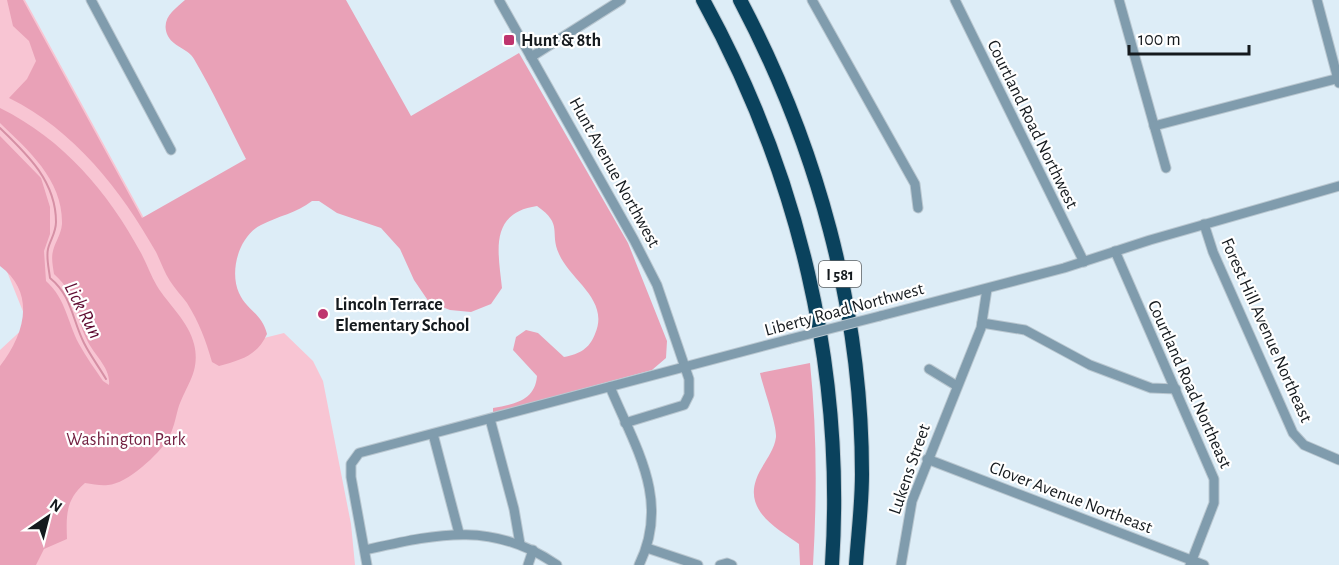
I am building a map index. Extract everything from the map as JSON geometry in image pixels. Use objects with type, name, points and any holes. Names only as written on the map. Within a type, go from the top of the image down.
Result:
[{"type":"highway","name":"I 581","points":[[703,0],[739,69],[768,138],[792,209],[807,268],[824,356],[831,414],[835,524],[832,565]]},
{"type":"highway","name":"I 581","points":[[740,0],[781,84],[802,139],[820,195],[840,272],[853,345],[861,432],[862,476],[855,565]]},
{"type":"street","points":[[92,0],[171,150]]},
{"type":"street","name":"Hunt Avenue Northwest","points":[[499,0],[591,160],[657,285],[690,387],[684,405],[625,423]]},
{"type":"street","points":[[531,57],[621,0]]},
{"type":"street","points":[[812,0],[915,184],[918,192],[918,208]]},
{"type":"street","name":"Courtland Road Northwest","points":[[955,0],[1084,262]]},
{"type":"street","points":[[1119,0],[1166,168]]},
{"type":"street","points":[[1154,126],[1339,80],[1317,0]]},
{"type":"street","name":"Liberty Road Northwest","points":[[365,550],[351,477],[351,464],[355,456],[1084,262],[1204,224],[1339,186]]},
{"type":"street","name":"Forest Hill Avenue Northeast","points":[[1204,224],[1293,433],[1304,445],[1339,460]]},
{"type":"street","name":"Courtland Road Northeast","points":[[1115,251],[1205,453],[1216,488],[1214,503],[1190,563]]},
{"type":"street","name":"Lukens Street","points":[[901,565],[907,520],[927,459],[982,323],[987,288]]},
{"type":"street","points":[[982,323],[1025,330],[1090,365],[1151,388],[1176,389]]},
{"type":"street","points":[[929,369],[957,386]]},
{"type":"street","points":[[610,387],[647,473],[652,497],[652,527],[647,548],[639,565]]},
{"type":"street","points":[[490,419],[514,509],[520,544]]},
{"type":"street","points":[[433,434],[459,533]]},
{"type":"street","name":"Clover Avenue Northeast","points":[[927,459],[1190,563],[1204,565]]},
{"type":"street","points":[[367,565],[365,550],[425,536],[459,533],[488,536],[520,544],[557,565]]},
{"type":"street","points":[[647,548],[698,565]]},
{"type":"street","points":[[528,565],[533,550]]},
{"type":"street","points":[[720,565],[727,563],[732,565]]},
{"type":"green space","name":"Washington Park","points":[[0,0],[25,0],[216,350],[284,333],[313,361],[323,381],[351,524],[355,565],[0,565],[0,350],[28,324],[0,254]]},
{"type":"green space","points":[[7,0],[23,0],[142,218],[246,159],[194,59],[188,52],[172,42],[167,34],[167,19],[173,10],[185,0],[346,0],[411,116],[519,53],[628,243],[667,341],[666,358],[652,370],[493,413],[493,408],[508,405],[528,396],[535,384],[537,376],[513,350],[516,337],[526,330],[538,333],[564,357],[583,350],[590,344],[595,334],[598,322],[597,311],[587,291],[559,254],[550,218],[537,206],[522,210],[504,225],[499,248],[502,288],[491,304],[471,312],[450,310],[429,302],[414,280],[400,249],[381,228],[337,213],[319,201],[312,201],[300,209],[261,225],[247,237],[238,255],[236,284],[242,299],[262,321],[267,334],[248,356],[219,366],[212,362],[202,332],[187,303],[168,278],[156,252],[111,184],[75,144],[33,111],[9,98],[27,79],[36,61],[29,41],[13,26]]},
{"type":"green space","points":[[0,108],[44,135],[64,151],[98,188],[128,231],[157,286],[188,328],[196,354],[194,371],[181,401],[172,431],[164,445],[142,467],[116,483],[105,485],[85,483],[74,495],[68,508],[67,539],[44,549],[36,565],[0,565],[0,366],[20,328],[23,302],[12,277],[0,266],[0,136],[41,178],[50,207],[50,234],[44,251],[46,281],[58,295],[79,344],[88,358],[103,381],[109,385],[109,379],[105,367],[87,340],[68,290],[54,274],[52,254],[62,224],[57,194],[33,156],[0,123]]},
{"type":"green space","points":[[810,363],[816,489],[813,565],[800,565],[799,544],[773,526],[759,510],[754,491],[758,475],[773,448],[776,437],[760,373]]},
{"type":"waterway","name":"Lick Run","points":[[0,128],[30,158],[51,194],[56,222],[47,252],[50,278],[63,292],[84,343],[106,379]]},
{"type":"place","name":"Hunt & 8th","points":[[509,40]]},
{"type":"place","name":"Lincoln Terrace Elementary School","points":[[323,314]]}]
